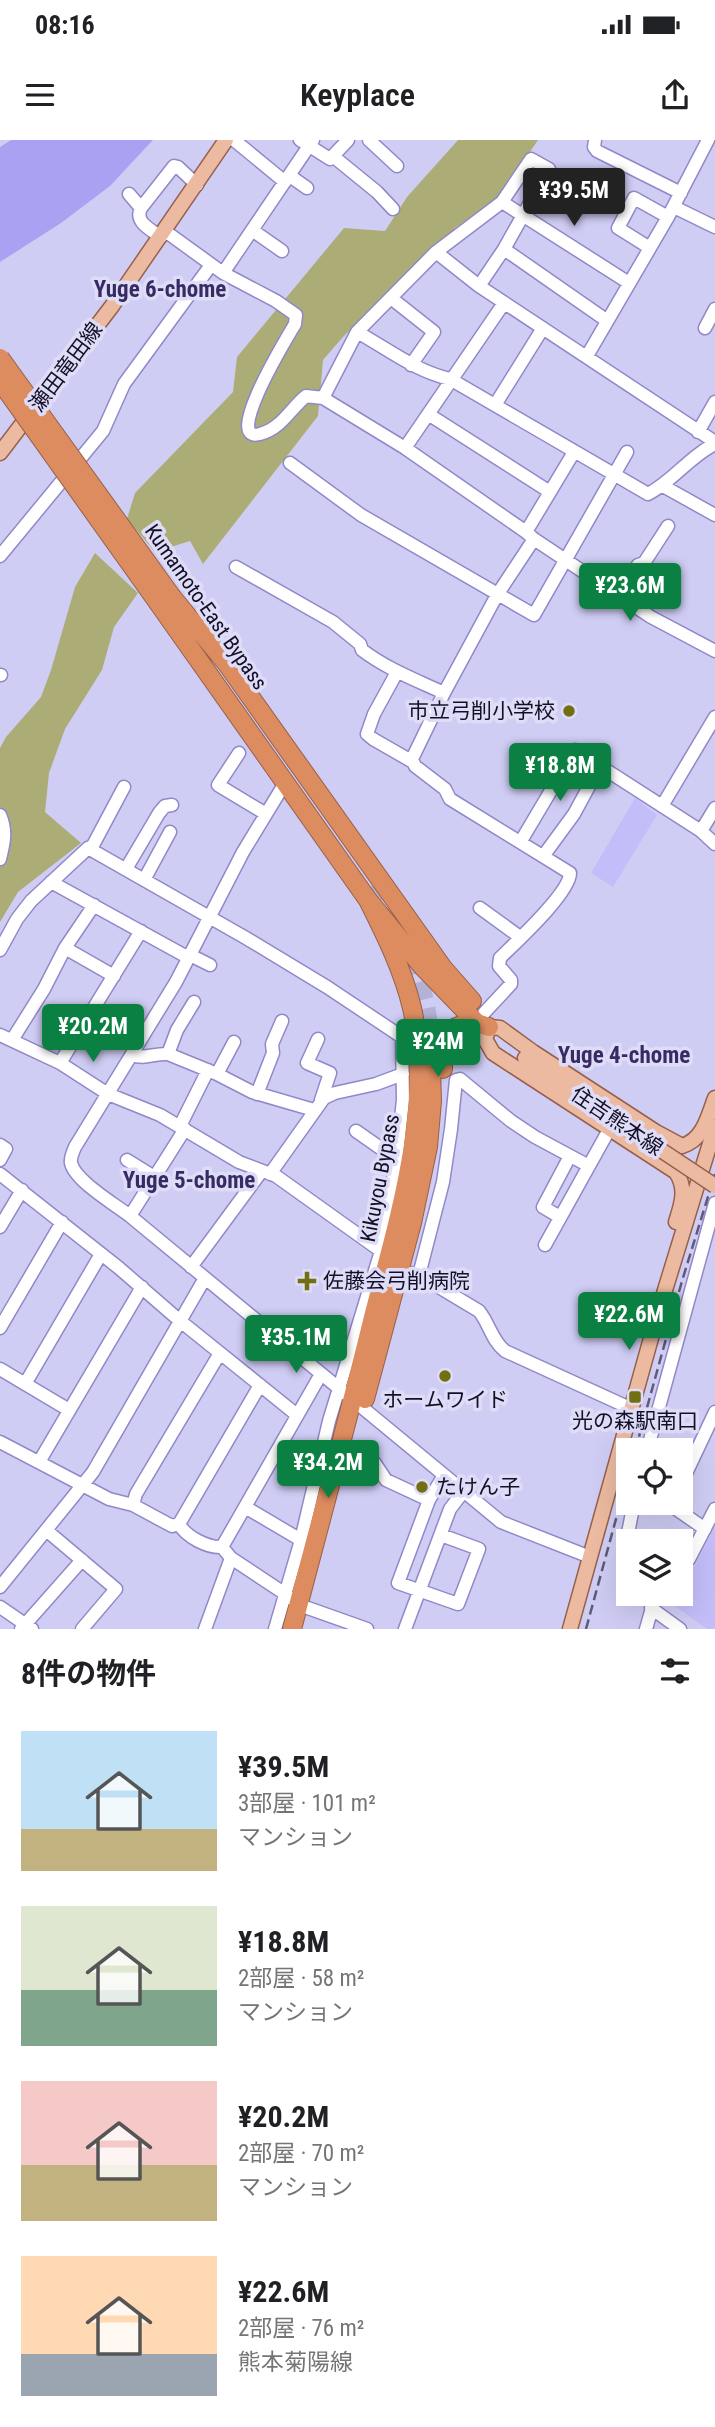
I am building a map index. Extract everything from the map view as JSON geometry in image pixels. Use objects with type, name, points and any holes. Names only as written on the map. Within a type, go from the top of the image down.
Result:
[{"type":"highway","name":"Kumamoto-East Bypass","points":[[0,358],[165,600],[285,783],[372,890]]},
{"type":"highway","name":"Kumamoto-East Bypass","points":[[0,381],[165,600]]},
{"type":"highway","points":[[165,600],[227,664],[411,952],[483,1021]]},
{"type":"highway","points":[[372,890],[433,954],[483,1021]]},
{"type":"highway","name":"Kikuyou Bypass","points":[[292,1629],[406,1188],[414,1142],[417,1055],[412,1008],[372,890]]},
{"type":"highway","points":[[402,979],[406,960],[411,952],[416,949],[433,954]]},
{"type":"highway","points":[[379,1347],[413,1274],[434,1170],[443,1099],[443,1041],[458,1025],[483,1021]]},
{"type":"highway","name":"Kikuyou Bypass","points":[[352,1401],[379,1347],[412,1223],[428,1147],[432,1101],[430,1036]]},
{"type":"highway","name":"Kikuyou Bypass","points":[[297,1602],[304,1629]]},
{"type":"main road","name":"瀬田竜田線","points":[[0,453],[112,306],[226,140]]},
{"type":"main road","points":[[658,1313],[664,1272],[684,1192],[681,1180],[667,1166],[493,1053],[485,1040],[483,1021],[500,1028],[669,1141],[682,1146],[693,1143],[702,1131],[715,1098]]},
{"type":"main road","name":"住吉熊本線","points":[[483,1021],[523,1056],[596,1108],[715,1185]]},
{"type":"main road","points":[[570,1629],[658,1313],[715,1127]]},
{"type":"street","points":[[234,140],[288,179],[307,188]]},
{"type":"street","points":[[334,157],[348,140]]},
{"type":"street","points":[[369,140],[397,166]]},
{"type":"street","points":[[595,140],[594,147],[597,151],[681,193]]},
{"type":"street","points":[[587,356],[671,212],[708,140]]},
{"type":"street","points":[[223,273],[288,179],[307,142],[329,158],[334,157],[377,192],[393,209]]},
{"type":"street","points":[[323,398],[357,332],[436,252],[502,202],[531,159],[549,169],[524,216],[479,286]]},
{"type":"street","points":[[197,185],[174,166],[141,208],[139,220],[296,315],[295,324],[262,383],[248,420],[249,430],[260,434],[273,427],[306,396],[323,398],[405,448],[651,617],[715,651]]},
{"type":"street","points":[[129,194],[141,208]]},
{"type":"street","points":[[650,248],[618,228],[634,198],[715,227]]},
{"type":"street","points":[[502,202],[629,283]]},
{"type":"street","points":[[253,230],[282,251]]},
{"type":"street","points":[[504,249],[606,320]]},
{"type":"street","points":[[357,332],[411,365],[432,375],[450,379],[648,494],[663,486],[705,449],[715,444],[479,286],[436,252]]},
{"type":"street","points":[[0,556],[103,431],[124,384],[211,265]]},
{"type":"street","points":[[391,298],[434,332],[411,365]]},
{"type":"street","points":[[405,448],[504,303]]},
{"type":"street","points":[[705,328],[715,309]]},
{"type":"street","points":[[495,405],[543,328]]},
{"type":"street","points":[[698,432],[715,402]]},
{"type":"street","points":[[428,414],[550,492]]},
{"type":"street","points":[[413,762],[414,754],[444,693],[530,536],[550,492],[574,452]]},
{"type":"street","points":[[290,463],[361,515],[534,615],[626,452]]},
{"type":"street","points":[[663,486],[715,515]]},
{"type":"street","points":[[619,596],[638,565],[644,563],[668,526]]},
{"type":"street","points":[[236,567],[333,622],[360,644],[364,652],[397,672],[444,693]]},
{"type":"street","points":[[397,672],[374,714],[367,734],[413,762],[443,787],[450,799],[544,855],[571,876],[547,910],[500,958],[500,969],[511,980],[511,984],[483,1021]]},
{"type":"street","points":[[662,806],[715,717]]},
{"type":"street","points":[[521,841],[575,750],[701,831],[715,844]]},
{"type":"street","points":[[239,752],[218,785],[266,814]]},
{"type":"street","points":[[544,855],[573,814],[600,766]]},
{"type":"street","points":[[285,783],[190,956],[75,1147],[71,1163],[83,1180],[501,1522],[590,1557]]},
{"type":"street","points":[[91,849],[124,787]]},
{"type":"street","points":[[126,869],[159,813],[165,806],[172,805]]},
{"type":"street","points":[[701,831],[715,808]]},
{"type":"street","points":[[0,815],[5,843],[0,859]]},
{"type":"street","points":[[144,880],[170,832]]},
{"type":"street","points":[[0,950],[17,919],[31,901],[88,848],[327,987],[402,1037],[403,1074],[396,1159],[352,1401],[329,1421],[302,1540],[297,1602],[275,1629]]},
{"type":"street","points":[[51,882],[210,965]]},
{"type":"street","points":[[94,905],[65,948],[44,989],[6,1037],[60,1063],[108,1094],[160,1115],[239,1162],[285,1181],[381,1251]]},
{"type":"street","points":[[480,908],[520,937]]},
{"type":"street","points":[[60,1063],[142,931]]},
{"type":"street","points":[[65,948],[114,976]]},
{"type":"street","points":[[167,1054],[194,1002]]},
{"type":"street","points":[[257,1094],[282,1021]]},
{"type":"street","points":[[191,1267],[317,1105],[330,1073],[307,1063],[318,1039]]},
{"type":"street","points":[[130,1216],[156,1178],[213,1072],[234,1042]]},
{"type":"street","points":[[132,1055],[143,1058],[160,1053],[167,1054],[213,1072],[257,1094],[317,1105],[335,1093],[376,1084],[403,1074]]},
{"type":"street","points":[[589,1166],[535,1138],[497,1111],[460,1079],[456,1080],[443,1182],[413,1274],[479,1311],[498,1345],[505,1351],[632,1409]]},
{"type":"street","points":[[545,1245],[610,1128]]},
{"type":"street","points":[[356,1131],[396,1159]]},
{"type":"street","points":[[0,1145],[6,1149],[0,1160]]},
{"type":"street","points":[[560,1217],[543,1206],[570,1156]]},
{"type":"street","points":[[127,1160],[156,1178]]},
{"type":"street","points":[[0,1174],[297,1415]]},
{"type":"street","points":[[0,1227],[22,1190]]},
{"type":"street","points":[[651,1438],[715,1202]]},
{"type":"street","points":[[687,1219],[709,1225]]},
{"type":"street","points":[[0,1328],[62,1222]]},
{"type":"street","points":[[25,1384],[101,1254]]},
{"type":"street","points":[[0,1587],[93,1472],[205,1278]]},
{"type":"street","points":[[39,1462],[142,1287]]},
{"type":"street","points":[[133,1505],[136,1494],[219,1353]]},
{"type":"street","points":[[0,1369],[69,1410]]},
{"type":"street","points":[[222,1547],[321,1374]]},
{"type":"street","points":[[0,1443],[82,1486],[109,1499],[133,1505],[172,1526],[178,1524],[260,1385]]},
{"type":"street","points":[[693,1459],[715,1412]]},
{"type":"street","points":[[374,1462],[386,1480],[429,1500]]},
{"type":"street","points":[[441,1535],[479,1549],[458,1604],[398,1583],[429,1500],[444,1475]]},
{"type":"street","points":[[405,1629],[450,1509],[463,1492]]},
{"type":"street","points":[[245,1507],[302,1540]]},
{"type":"street","points":[[693,1553],[715,1509]]},
{"type":"street","points":[[686,1515],[705,1529]]},
{"type":"street","points":[[178,1524],[183,1531],[213,1548],[222,1547]]},
{"type":"street","points":[[46,1530],[116,1589],[82,1629]]},
{"type":"street","points":[[222,1547],[231,1558],[297,1602],[365,1629]]},
{"type":"street","points":[[205,1629],[231,1558]]},
{"type":"street","points":[[0,1607],[26,1627],[82,1560]]},
{"type":"street","points":[[646,1629],[651,1608],[680,1629]]},
{"type":"shaded area","points":[[11,140],[153,140],[110,186],[61,223],[0,262],[0,147]]},
{"type":"shaded area","points":[[635,798],[657,815],[613,887],[591,873]]},
{"type":"shaded area","points":[[715,1526],[715,1629],[707,1629],[675,1606],[693,1606],[693,1568]]},
{"type":"green space","points":[[458,140],[538,140],[498,199],[456,227],[343,337],[323,360],[318,416],[203,564],[190,541],[155,552],[127,519],[135,493],[233,392],[237,357],[344,228],[385,231],[407,197]]},
{"type":"green space","points":[[95,553],[138,593],[114,627],[102,670],[65,729],[49,773],[45,812],[81,843],[18,892],[0,922],[0,748],[6,737],[41,697],[75,587]]},
{"type":"tunnel","points":[[373,885],[394,920],[411,957],[428,1016],[430,1036]]},
{"type":"railway","points":[[639,1438],[715,1174]]},
{"type":"railway","points":[[586,1629],[617,1515]]},
{"type":"place","name":"市立弓削小学校","points":[[569,711]]},
{"type":"place","name":"佐藤会弓削病院","points":[[307,1281]]},
{"type":"place","name":"ホームワイド","points":[[445,1376]]},
{"type":"place","name":"光の森駅南口","points":[[635,1397]]},
{"type":"place","name":"たけん子","points":[[422,1487]]},
{"type":"district","name":"Yuge 6-chome","points":[[160,289]]},
{"type":"district","name":"Yuge 4-chome","points":[[624,1055]]},
{"type":"district","name":"Yuge 5-chome","points":[[189,1180]]}]
